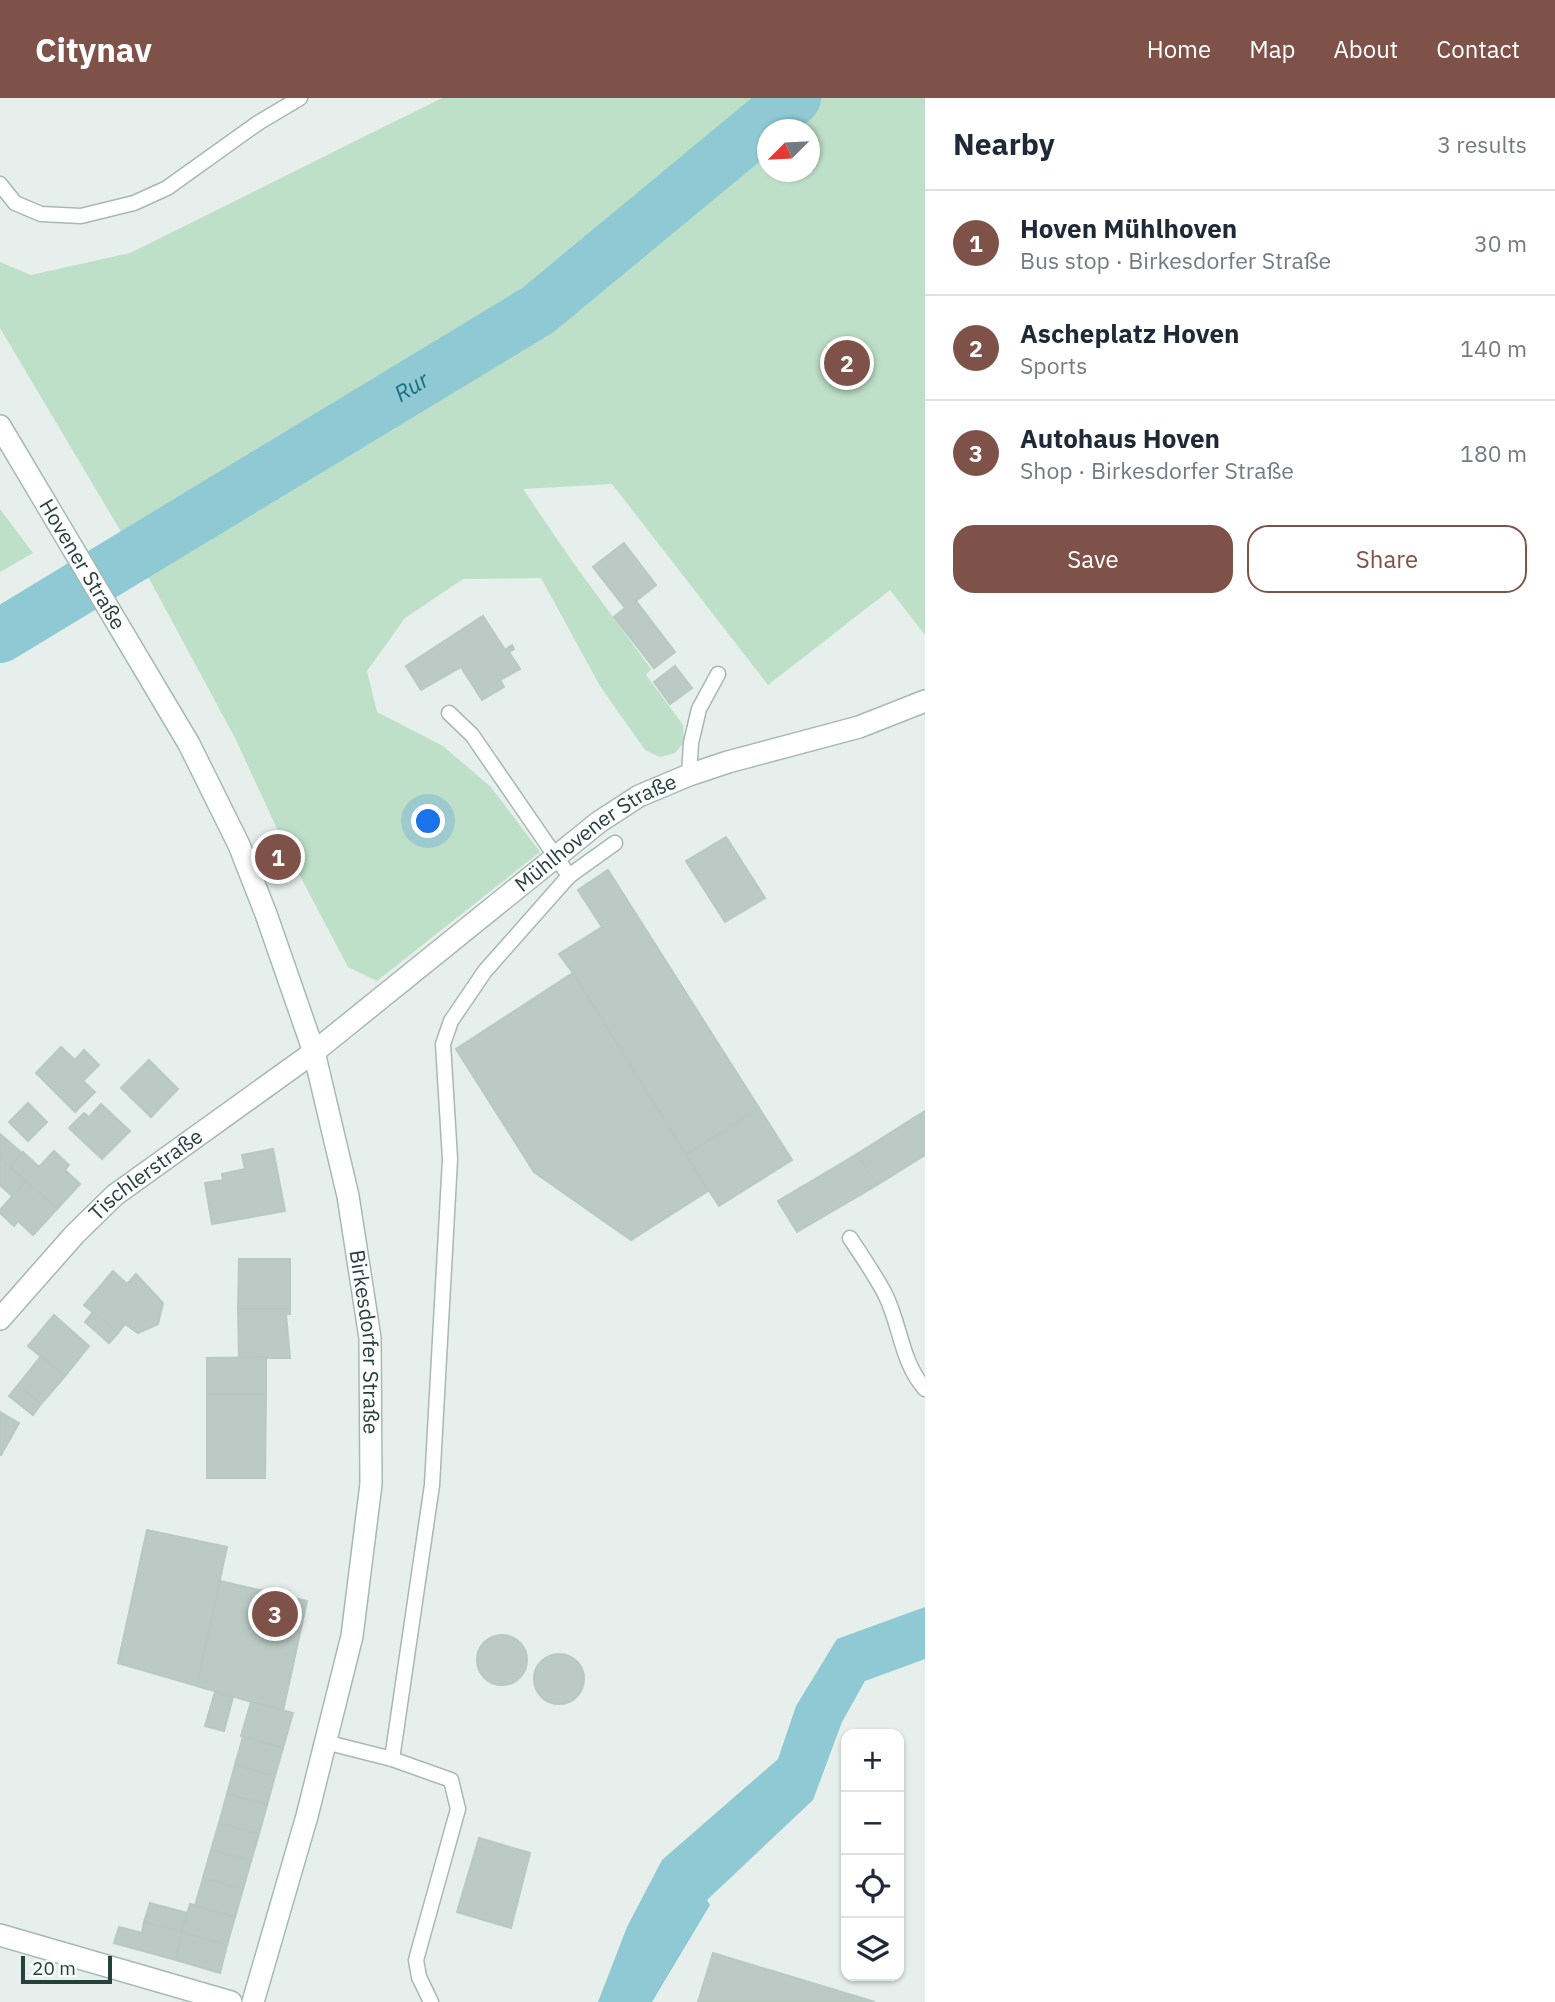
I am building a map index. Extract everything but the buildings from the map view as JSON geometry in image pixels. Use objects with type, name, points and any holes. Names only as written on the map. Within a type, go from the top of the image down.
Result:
[{"type":"main road","name":"Hovener Straße","points":[[0,426],[165,704]]},
{"type":"main road","name":"Mühlhovener Straße","points":[[314,1052],[599,822],[639,796],[728,762],[859,727],[925,701]]},
{"type":"main road","name":"Birkesdorfer Straße","points":[[165,704],[189,744],[239,845],[314,1052],[348,1196],[370,1338],[371,1484],[352,1636],[307,1816],[253,2002]]},
{"type":"main road","name":"Tischlerstraße","points":[[0,1319],[75,1234],[115,1195],[314,1052]]},
{"type":"main road","points":[[0,1934],[231,2002]]},
{"type":"lane","points":[[0,184],[15,203],[41,214],[81,215],[134,203],[167,188],[258,123],[300,98]]},
{"type":"lane","points":[[689,775],[691,743],[699,709],[718,674]]},
{"type":"lane","points":[[449,713],[472,735],[569,876]]},
{"type":"lane","points":[[391,1759],[432,1485],[450,1159],[443,1044],[451,1021],[485,971],[569,876],[615,843]]},
{"type":"lane","points":[[850,1238],[885,1294],[897,1324],[905,1358],[925,1390]]},
{"type":"lane","points":[[325,1742],[391,1759],[451,1780],[458,1809],[416,1960],[419,1977],[430,2002]]},
{"type":"green space","points":[[442,98],[925,98],[925,635],[890,590],[768,685],[612,484],[523,489],[651,669],[646,675],[683,725],[684,742],[675,753],[660,757],[645,750],[600,686],[541,578],[463,579],[405,618],[367,671],[377,712],[443,746],[491,787],[540,852],[377,981],[348,967],[290,857],[235,738],[152,584],[0,328],[0,262],[31,275],[130,253]]},
{"type":"green space","points":[[0,509],[33,553],[0,572]]},
{"type":"water","points":[[925,1607],[925,1659],[865,1681],[842,1722],[813,1800],[707,1900],[710,1905],[652,2002],[598,2002],[627,1927],[662,1860],[778,1759],[796,1706],[837,1639]]},
{"type":"waterway","name":"Rur","points":[[0,636],[538,310],[794,98]]},
{"type":"place","name":"Ascheplatz Hoven","points":[[847,363]]},
{"type":"place","name":"Hoven Mühlhoven","points":[[278,857]]},
{"type":"place","name":"Autohaus Hoven","points":[[275,1614]]}]
